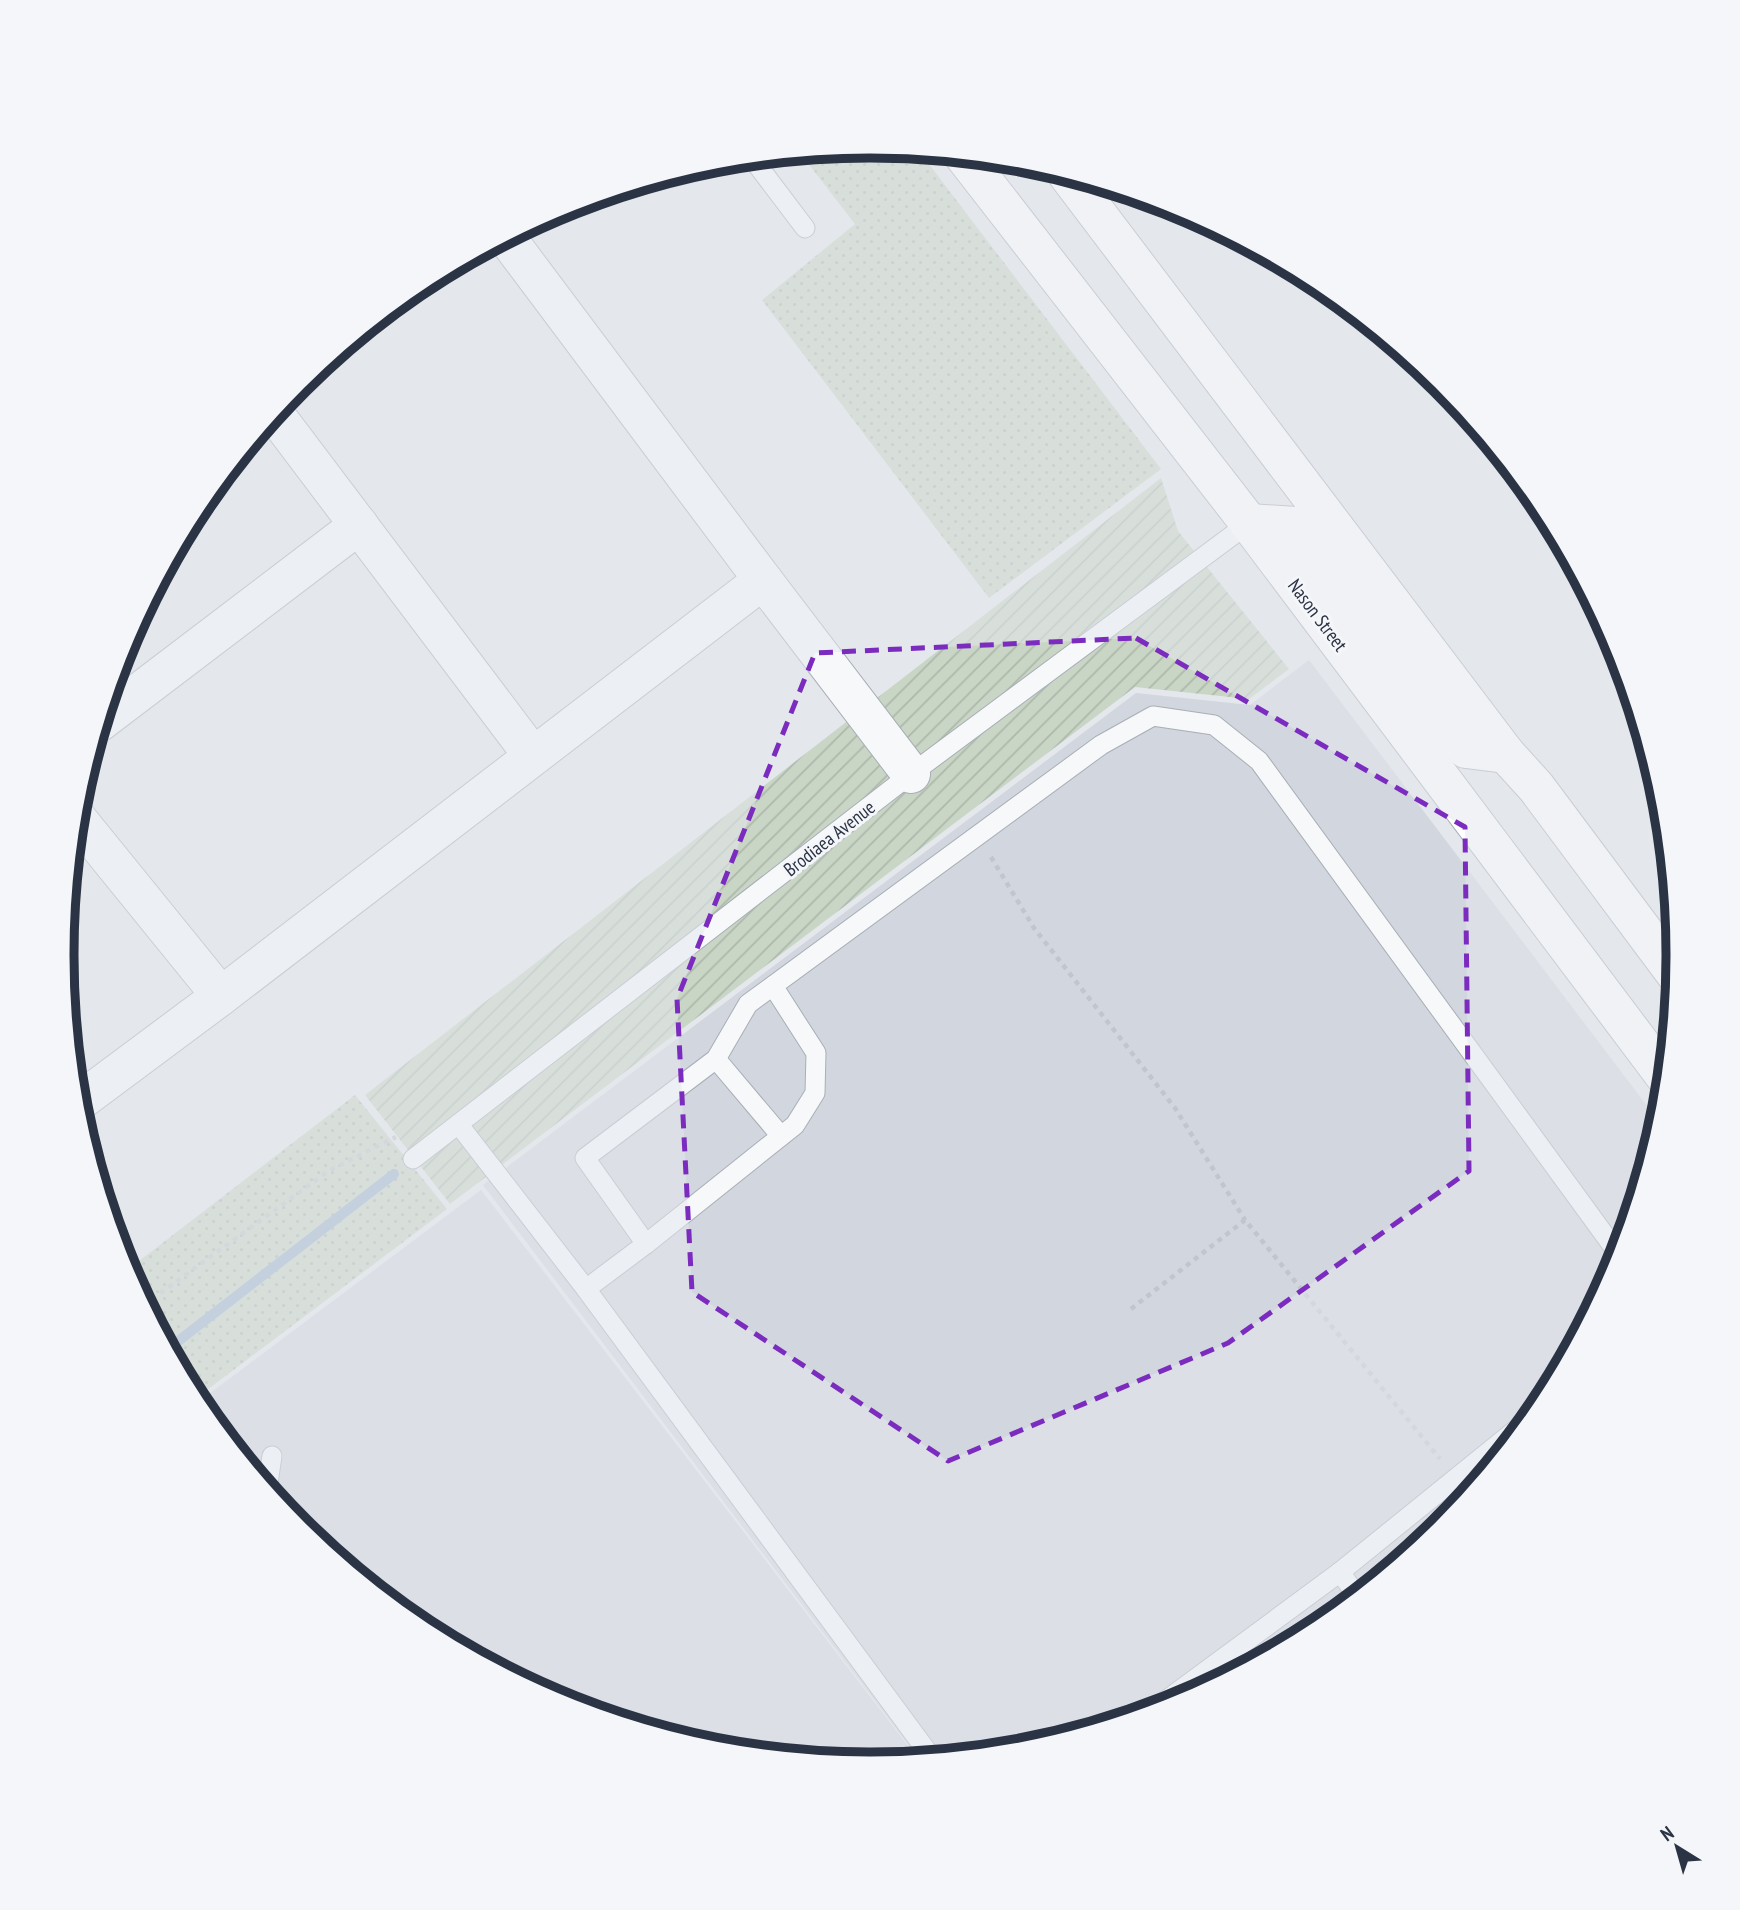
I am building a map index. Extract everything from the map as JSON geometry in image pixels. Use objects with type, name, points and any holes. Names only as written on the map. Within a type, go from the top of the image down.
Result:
[{"type":"main road","name":"Nason Street","points":[[971,165],[1249,523],[1658,1068]]},
{"type":"main road","points":[[1076,186],[1666,961]]},
{"type":"main road","points":[[1249,523],[1296,526],[1466,749],[1506,754]]},
{"type":"street","points":[[512,244],[911,774]]},
{"type":"street","points":[[280,421],[533,756]]},
{"type":"street","points":[[112,713],[359,525]]},
{"type":"street","points":[[87,1096],[763,580]]},
{"type":"street","points":[[84,827],[220,996]]},
{"type":"lane","points":[[758,166],[806,228]]},
{"type":"lane","name":"Brodiaea Avenue","points":[[413,1159],[911,774],[1249,523]]},
{"type":"lane","points":[[646,1244],[585,1158],[716,1059],[748,1004],[1101,745],[1153,716],[1214,725],[1259,761],[1612,1245]]},
{"type":"lane","points":[[586,1289],[795,1125],[815,1093],[816,1054],[773,986]]},
{"type":"lane","points":[[716,1059],[780,1136]]},
{"type":"lane","points":[[459,1125],[586,1289],[926,1750]]},
{"type":"lane","points":[[1185,1686],[1340,1572],[1500,1443]]},
{"type":"lane","points":[[269,1477],[272,1456]]},
{"type":"lane","points":[[1340,1572],[1352,1589]]},
{"type":"path","points":[[978,835],[1034,928],[1175,1108],[1245,1220],[1456,1478]]},
{"type":"path","points":[[152,1299],[330,1170],[390,1138],[402,1135]]},
{"type":"path","points":[[1131,1308],[1245,1220]]},
{"type":"highlighted area","points":[[1136,638],[1465,827],[1469,1171],[1228,1343],[948,1461],[692,1292],[677,999],[815,653]]},
{"type":"shaded area","points":[[1309,660],[1651,1111],[1624,1211],[1606,1260],[1560,1353],[1502,1440],[1433,1518],[1355,1587],[1268,1645],[1175,1691],[1076,1724],[1025,1736],[974,1745],[912,1750],[483,1185],[1136,693],[1250,705]]},
{"type":"shaded area","points":[[481,1190],[911,1750],[818,1750],[715,1736],[614,1709],[565,1691],[518,1669],[427,1617],[345,1554],[271,1480],[207,1396]]},
{"type":"green space","points":[[870,158],[926,160],[1161,469],[989,598],[762,300],[855,224],[806,161]]},
{"type":"green space","points":[[1161,478],[1178,531],[1289,669],[1249,699],[1135,687],[450,1204],[365,1095]]},
{"type":"green space","points":[[355,1095],[447,1209],[204,1392],[180,1353],[136,1264]]},
{"type":"waterway","points":[[175,1344],[394,1174]]}]
